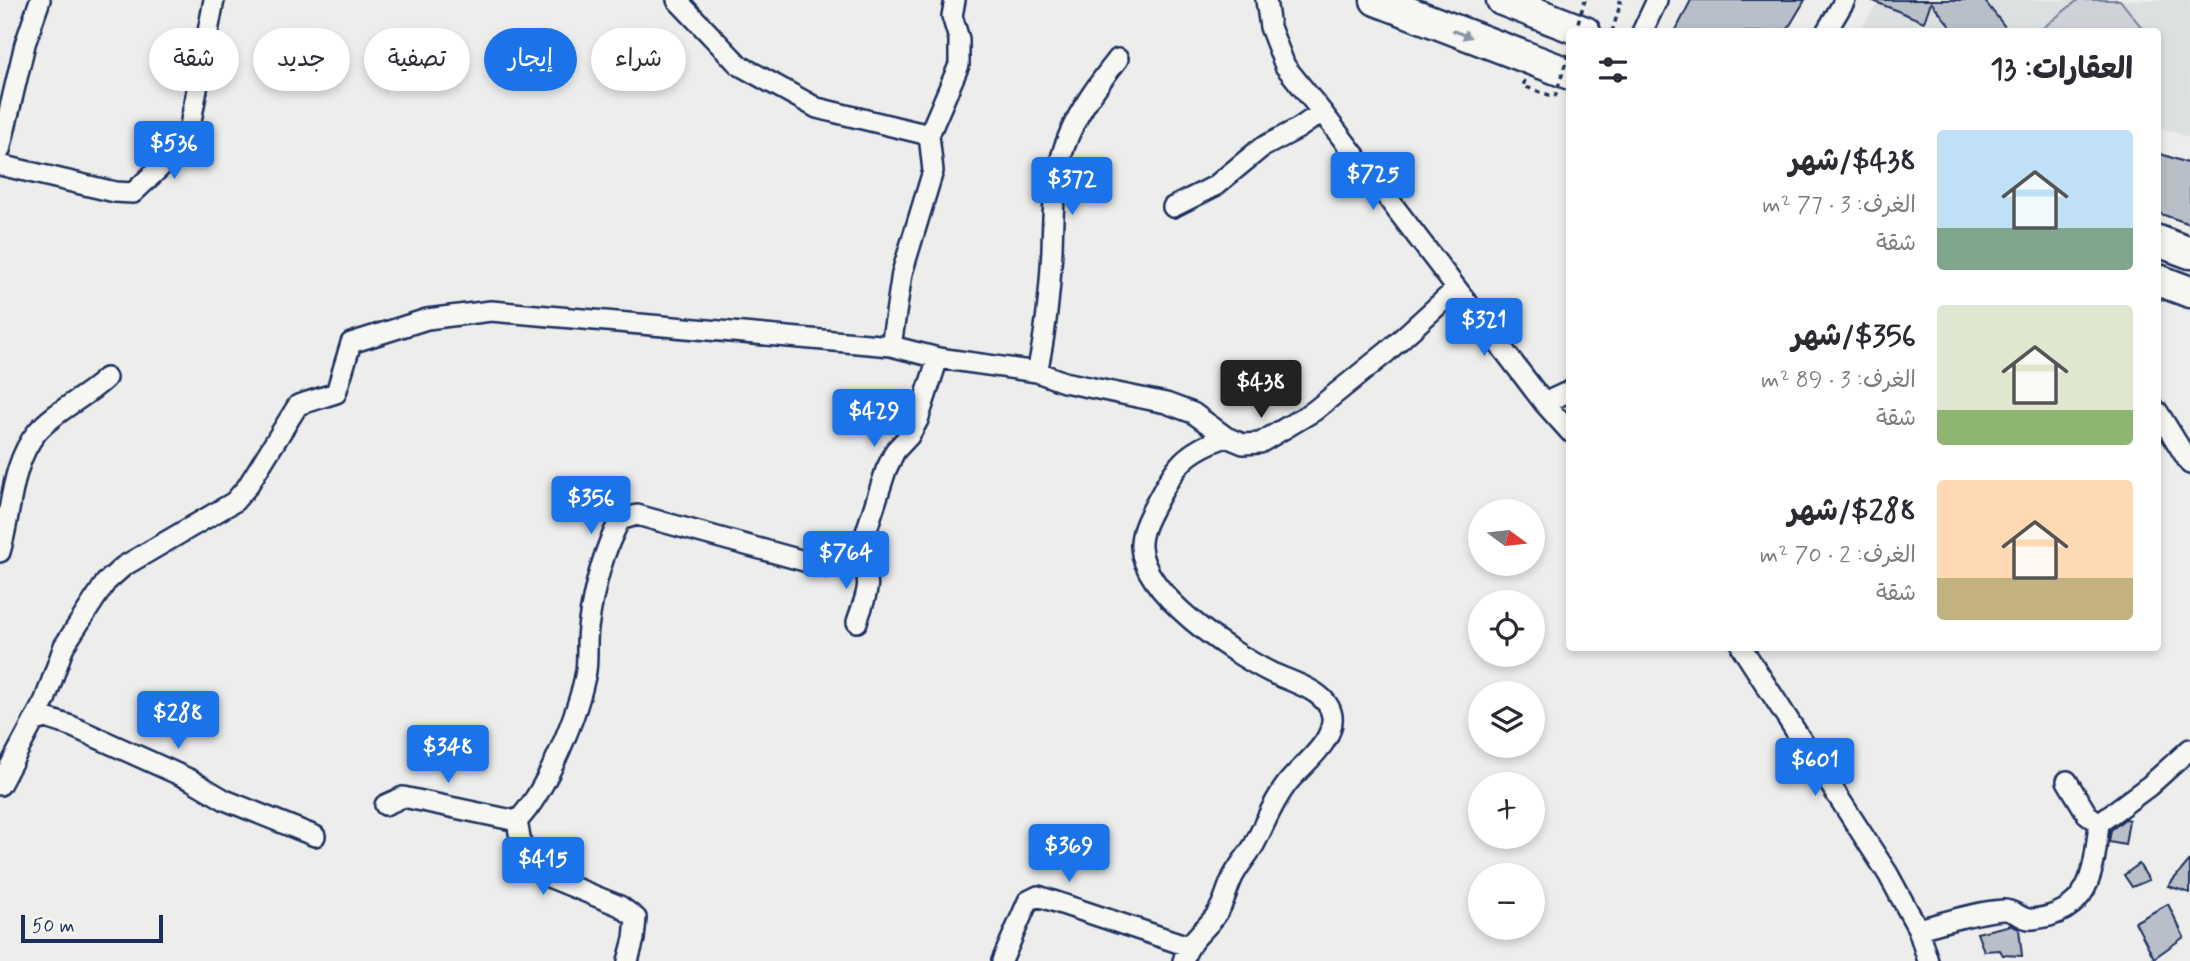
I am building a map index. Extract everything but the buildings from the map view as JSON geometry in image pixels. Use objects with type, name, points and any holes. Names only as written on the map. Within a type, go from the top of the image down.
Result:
[{"type":"main road","points":[[1376,0],[1562,85]]},
{"type":"main road","points":[[1502,0],[1575,28]]},
{"type":"main road","points":[[2161,242],[2190,253]]},
{"type":"street","points":[[0,150],[25,44],[40,0]]},
{"type":"street","points":[[0,165],[115,192],[133,193],[187,142],[214,0]]},
{"type":"street","points":[[677,0],[739,65],[817,108],[929,135]]},
{"type":"street","points":[[891,346],[902,274],[933,171],[929,135],[960,65],[959,39],[952,16],[955,0]]},
{"type":"street","points":[[1266,0],[1270,27],[1285,66],[1544,403],[1566,428]]},
{"type":"street","points":[[1644,28],[1657,0]]},
{"type":"street","points":[[1828,28],[1845,0]]},
{"type":"street","points":[[1037,372],[1044,343],[1052,253],[1052,211],[1060,164],[1068,137],[1080,112],[1118,59]]},
{"type":"street","points":[[1173,207],[1215,186],[1261,148],[1322,112]]},
{"type":"street","points":[[0,785],[45,700],[64,646],[106,582],[124,566],[234,502],[247,487],[298,405],[336,393],[351,344],[427,319],[491,312],[891,346],[938,358],[1037,372],[1064,382],[1166,403],[1193,413],[1226,437],[1243,444],[1260,443],[1314,411],[1387,352],[1456,289]]},
{"type":"street","points":[[517,821],[531,808],[559,751],[579,696],[586,671],[588,628],[595,594],[620,520],[638,515],[826,567],[841,566],[858,557],[886,470],[895,450],[909,436],[918,420],[938,358]]},
{"type":"street","points":[[0,552],[19,465],[28,446],[38,431],[106,378]]},
{"type":"street","points":[[1544,403],[1566,393]]},
{"type":"street","points":[[2161,417],[2190,464]]},
{"type":"street","points":[[1002,961],[1028,901],[1038,897],[1185,954],[1217,914],[1231,880],[1286,784],[1325,739],[1332,717],[1328,703],[1321,696],[1268,671],[1206,632],[1160,590],[1146,566],[1140,547],[1143,531],[1174,470],[1191,453],[1226,437]]},
{"type":"street","points":[[857,622],[868,581],[867,571],[858,557]]},
{"type":"street","points":[[1744,651],[1888,874],[1918,929],[1928,961]]},
{"type":"street","points":[[34,721],[46,718],[71,726],[191,780],[225,800],[315,836]]},
{"type":"street","points":[[1918,929],[2006,909],[2031,920],[2069,906],[2083,894],[2091,879],[2099,823],[2148,786],[2190,749]]},
{"type":"street","points":[[2067,781],[2087,814],[2099,823]]},
{"type":"street","points":[[384,804],[403,797],[517,821]]},
{"type":"street","points":[[517,821],[528,862],[546,876],[620,906],[636,918],[628,961]]},
{"type":"path","points":[[1576,28],[1585,0]]},
{"type":"path","points":[[1613,0],[1621,2],[1613,28]]},
{"type":"path","points":[[1523,86],[1562,85],[1566,67]]},
{"type":"shaded area","points":[[1880,0],[2078,0],[2043,28],[1861,28]]},
{"type":"shaded area","points":[[2078,0],[2120,0],[2142,28],[2043,28]]},
{"type":"shaded area","points":[[2120,0],[2190,0],[2190,138],[2161,128],[2161,28],[2142,28]]}]
